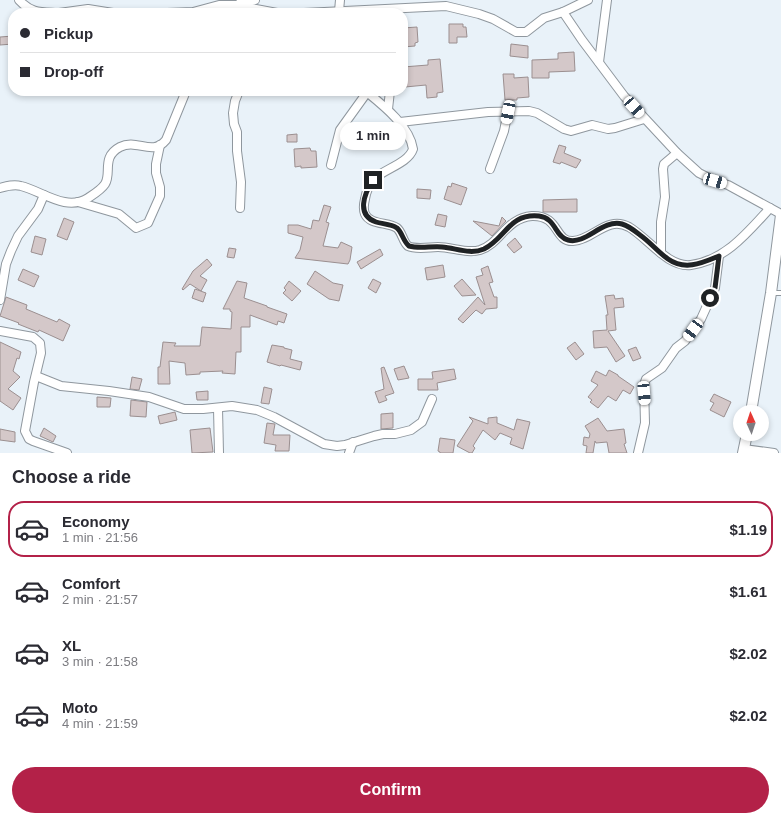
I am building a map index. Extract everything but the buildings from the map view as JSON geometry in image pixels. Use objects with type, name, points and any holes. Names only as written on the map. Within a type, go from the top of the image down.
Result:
[{"type":"street","points":[[19,0],[28,8]]},
{"type":"street","points":[[210,8],[236,5],[255,0]]},
{"type":"street","points":[[408,9],[446,6],[463,9],[493,19],[513,31],[520,33],[526,32],[544,18],[563,12],[588,0]]},
{"type":"street","points":[[600,62],[607,0]]},
{"type":"street","points":[[236,5],[254,8]]},
{"type":"street","points":[[563,12],[624,96],[677,153],[699,173],[715,181],[728,185],[781,215],[776,293],[752,405]]},
{"type":"street","points":[[78,202],[87,199],[105,183],[107,176],[107,163],[111,156],[121,146],[134,144],[157,148],[166,140],[184,96]]},
{"type":"street","points":[[237,96],[233,113],[241,182],[240,208]]},
{"type":"street","points":[[331,165],[340,130],[365,96]]},
{"type":"street","points":[[371,96],[388,109],[400,122],[412,144],[413,151],[409,156],[373,180],[365,197],[364,211],[369,218],[397,228],[409,246],[441,247],[469,251],[480,250],[495,241],[515,222],[523,217],[533,216],[548,219],[563,238],[572,241],[582,238],[610,224],[621,224],[628,226],[643,236],[668,259],[677,264],[689,266],[701,264],[719,256],[743,237],[770,208]]},
{"type":"street","points":[[388,109],[389,96]]},
{"type":"street","points":[[400,122],[488,112],[529,111],[537,113],[564,129],[576,130],[592,125],[608,129],[615,128],[644,119]]},
{"type":"street","points":[[490,169],[504,131],[508,112]]},
{"type":"street","points":[[0,188],[20,185],[65,202],[78,202],[120,214],[136,228],[148,223],[160,196],[156,164],[160,146]]},
{"type":"street","points":[[661,253],[661,222],[665,197],[663,169],[664,164],[677,153]]},
{"type":"street","points":[[0,300],[6,264],[11,251],[18,236],[38,209],[44,195]]},
{"type":"street","points":[[638,453],[645,423],[644,385],[646,379],[662,368],[676,348],[685,341],[701,319],[715,288],[719,256]]},
{"type":"street","points":[[0,331],[33,337],[40,343],[41,353],[25,427],[29,439],[67,453]]},
{"type":"street","points":[[36,376],[61,386],[148,397],[184,408],[202,409],[232,406],[256,410],[274,417],[324,444],[337,446],[383,434],[395,434],[411,430],[422,422],[432,399]]},
{"type":"street","points":[[218,408],[219,453]]},
{"type":"street","points":[[746,441],[744,451],[774,453]]},
{"type":"street","points":[[349,453],[353,442]]},
{"type":"route","points":[[373,180],[365,197],[365,214],[374,221],[397,228],[409,246],[447,247],[469,251],[480,250],[495,241],[508,227],[523,217],[533,216],[548,219],[553,223],[563,238],[572,241],[582,238],[607,225],[616,223],[628,226],[643,236],[668,259],[677,264],[689,266],[701,264],[719,256],[715,288],[710,298]]}]
